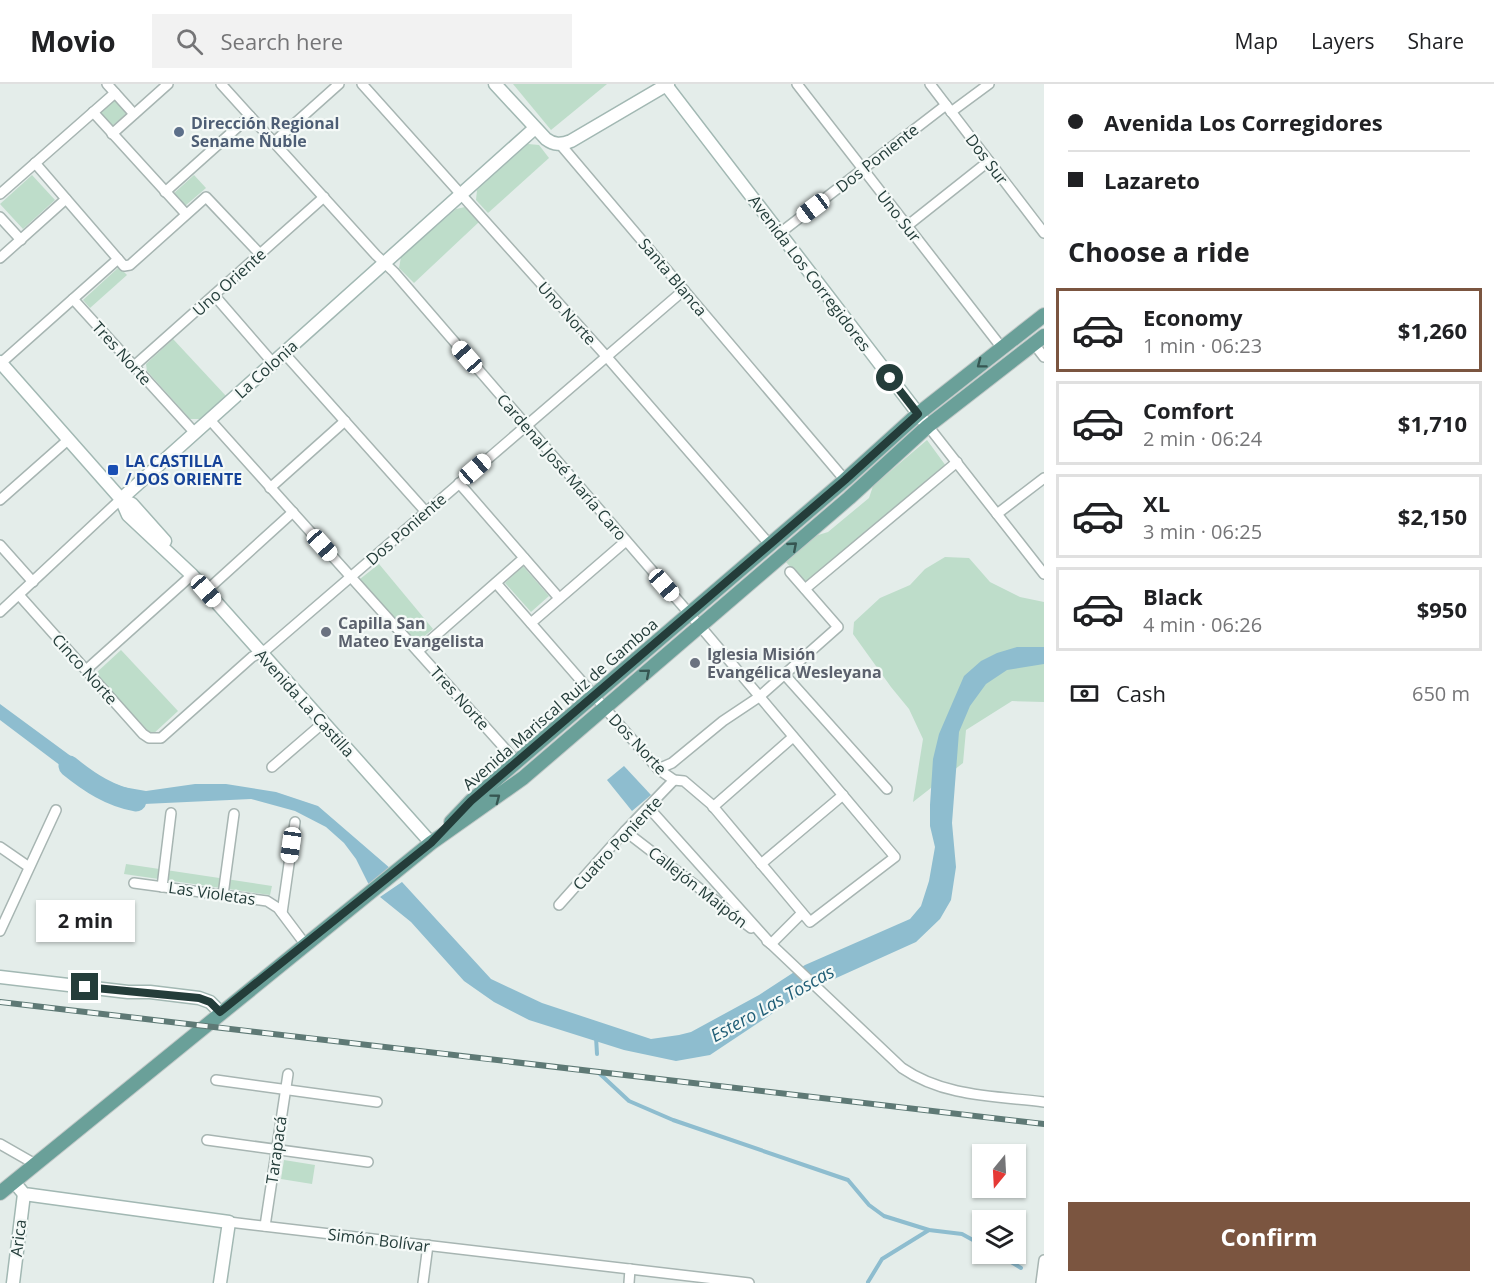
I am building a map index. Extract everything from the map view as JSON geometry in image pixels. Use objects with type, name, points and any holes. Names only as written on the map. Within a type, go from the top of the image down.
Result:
[{"type":"main road","name":"Avenida Mariscal Ruiz de Gamboa","points":[[431,843],[471,801],[770,545],[918,414],[1044,315]]},
{"type":"main road","name":"Avenida Mariscal Ruiz de Gamboa","points":[[0,1193],[220,1012],[431,843],[523,778],[849,498],[928,426],[1039,340]]},
{"type":"street","points":[[107,84],[134,114]]},
{"type":"street","points":[[112,134],[168,84]]},
{"type":"street","name":"Cardenal José María Caro","points":[[223,84],[526,425],[895,857],[810,922]]},
{"type":"street","points":[[274,142],[339,84]]},
{"type":"street","name":"Uno Norte","points":[[362,84],[606,356],[770,545]]},
{"type":"street","name":"Santa Blanca","points":[[495,84],[546,140],[560,144],[845,480]]},
{"type":"street","points":[[560,144],[571,141],[667,84]]},
{"type":"street","name":"Avenida Los Corregidores","points":[[667,84],[918,414],[1044,574]]},
{"type":"street","name":"Uno Sur","points":[[797,84],[1002,348]]},
{"type":"street","name":"Dos Sur","points":[[930,84],[1044,233]]},
{"type":"street","name":"Dos Poniente","points":[[780,233],[863,169],[989,84]]},
{"type":"street","points":[[0,194],[115,93]]},
{"type":"street","points":[[93,112],[186,214]]},
{"type":"street","points":[[165,192],[250,116]]},
{"type":"street","name":"La Colonia","points":[[0,612],[121,499],[535,128]]},
{"type":"street","points":[[907,226],[989,161]]},
{"type":"street","points":[[35,163],[126,266],[206,197],[260,254]]},
{"type":"street","name":"Uno Oriente","points":[[134,366],[324,197]]},
{"type":"street","points":[[0,258],[66,199]]},
{"type":"street","points":[[0,217],[21,240]]},
{"type":"street","points":[[1,362],[118,259]]},
{"type":"street","name":"Dos Poniente","points":[[153,739],[164,735],[252,657],[267,649],[684,290]]},
{"type":"street","points":[[214,295],[273,363]]},
{"type":"street","name":"Tres Norte","points":[[73,299],[195,433]]},
{"type":"street","points":[[1039,340],[1044,357]]},
{"type":"street","points":[[284,353],[426,512]]},
{"type":"street","name":"Avenida La Castilla","points":[[1,362],[121,499],[135,507],[180,563],[431,843]]},
{"type":"street","name":"Tres Norte","points":[[210,420],[518,762]]},
{"type":"street","points":[[270,488],[345,421]]},
{"type":"street","points":[[0,499],[69,439]]},
{"type":"street","points":[[805,589],[957,462]]},
{"type":"street","points":[[997,514],[1044,478]]},
{"type":"street","points":[[459,483],[559,598]]},
{"type":"street","points":[[206,591],[293,512]]},
{"type":"street","points":[[531,622],[626,541]]},
{"type":"street","points":[[0,545],[33,582]]},
{"type":"street","points":[[418,651],[524,558]]},
{"type":"street","points":[[658,769],[672,763],[723,721],[759,697],[838,627],[790,572]]},
{"type":"street","points":[[86,670],[192,575]]},
{"type":"street","name":"Dos Norte","points":[[496,583],[658,769],[674,780],[684,781],[713,807],[810,922]]},
{"type":"street","name":"Cinco Norte","points":[[19,595],[143,734],[153,739]]},
{"type":"street","points":[[784,674],[887,789]]},
{"type":"street","points":[[272,767],[323,723]]},
{"type":"street","points":[[713,807],[793,737]]},
{"type":"street","name":"Cuatro Poniente","points":[[559,905],[674,780]]},
{"type":"street","points":[[761,864],[843,795]]},
{"type":"street","name":"Callejón Maipón","points":[[649,808],[771,944],[893,1061],[922,1081],[957,1092],[1044,1102]]},
{"type":"street","points":[[0,931],[56,810]]},
{"type":"street","points":[[162,887],[171,813]]},
{"type":"street","points":[[223,895],[234,814]]},
{"type":"street","points":[[282,913],[294,822]]},
{"type":"street","name":"Callejón Maipón","points":[[625,831],[771,944]]},
{"type":"street","points":[[0,847],[29,867]]},
{"type":"street","name":"Las Violetas","points":[[134,883],[267,901],[282,913],[305,944]]},
{"type":"street","points":[[771,944],[802,913]]},
{"type":"street","points":[[0,977],[128,992],[142,997],[196,1005],[220,1012]]},
{"type":"street","name":"Tarapacá","points":[[265,1226],[288,1074]]},
{"type":"street","points":[[216,1080],[377,1102]]},
{"type":"street","points":[[207,1140],[368,1162]]},
{"type":"street","points":[[0,1144],[35,1164]]},
{"type":"street","points":[[14,1182],[24,1194]]},
{"type":"street","name":"Simón Bolívar","points":[[24,1194],[229,1222],[749,1283]]},
{"type":"street","name":"Arica","points":[[12,1283],[24,1194]]},
{"type":"street","points":[[220,1283],[229,1222]]},
{"type":"street","points":[[423,1283],[428,1245]]},
{"type":"street","points":[[1041,1283],[1044,1260]]},
{"type":"street","points":[[628,1283],[630,1269]]},
{"type":"green space","points":[[513,84],[607,84],[551,130]]},
{"type":"green space","points":[[115,100],[127,113],[112,126],[100,113]]},
{"type":"green space","points":[[528,144],[539,145],[549,158],[488,213],[476,200],[477,190]]},
{"type":"green space","points":[[32,175],[55,200],[23,229],[0,204]]},
{"type":"green space","points":[[194,175],[206,188],[185,206],[173,194]]},
{"type":"green space","points":[[465,207],[480,221],[414,283],[399,268],[401,257],[456,209]]},
{"type":"green space","points":[[119,267],[127,275],[90,308],[83,300]]},
{"type":"green space","points":[[173,339],[226,396],[201,419],[190,419],[147,371],[146,364]]},
{"type":"green space","points":[[927,440],[946,466],[805,583],[785,561],[815,536],[828,532],[869,498],[873,486]]},
{"type":"green space","points":[[945,557],[969,558],[990,582],[1020,597],[1044,602],[1044,702],[1012,701],[966,730],[963,763],[913,802],[923,739],[909,709],[853,634],[854,622],[880,598],[910,585],[925,569]]},
{"type":"green space","points":[[379,564],[433,629],[415,644],[360,579]]},
{"type":"green space","points":[[523,566],[549,596],[531,612],[505,583]]},
{"type":"green space","points":[[121,650],[178,711],[152,735],[95,674]]},
{"type":"green space","points":[[126,864],[272,886],[270,895],[124,874]]},
{"type":"green space","points":[[284,1160],[315,1165],[312,1184],[281,1179]]},
{"type":"water","points":[[1017,647],[1044,647],[1044,664],[1007,670],[986,684],[970,706],[959,732],[952,823],[956,867],[951,900],[940,919],[916,942],[803,993],[710,1055],[676,1061],[624,1050],[529,1020],[494,1002],[464,981],[411,922],[380,897],[402,882],[491,979],[542,1003],[651,1039],[691,1032],[759,995],[805,965],[910,919],[921,906],[929,881],[935,847],[930,826],[930,805],[933,759],[939,734],[964,676],[981,661]]},
{"type":"water","points":[[0,704],[102,779],[123,787],[146,791],[195,784],[226,784],[276,792],[318,806],[391,869],[370,887],[356,859],[344,843],[326,827],[295,811],[251,799],[144,804],[120,798],[69,772],[0,720]]},
{"type":"water","points":[[624,766],[651,795],[632,811],[607,780]]},
{"type":"waterway","name":"Estero Las Toscas","points":[[69,766],[101,788],[136,801]]},
{"type":"waterway","points":[[596,1037],[597,1054]]},
{"type":"waterway","points":[[600,1074],[629,1101],[673,1120],[848,1180],[869,1205],[884,1216],[929,1230],[962,1234],[972,1240]]},
{"type":"waterway","points":[[868,1282],[882,1259],[929,1230]]},
{"type":"waterway","points":[[1014,1264],[1021,1268]]},
{"type":"railway","points":[[0,1002],[1044,1124]]},
{"type":"place","name":"Dirección Regional Sename Ñuble","points":[[179,132]]},
{"type":"place","name":"LA CASTILLA / DOS ORIENTE","points":[[113,470]]},
{"type":"place","name":"Capilla San Mateo Evangelista","points":[[326,632]]},
{"type":"place","name":"Iglesia Misión Evangélica Wesleyana","points":[[695,663]]},
{"type":"route","points":[[85,987],[199,998],[210,1002],[220,1012],[431,843],[471,801],[845,480],[918,414],[890,378]]}]
